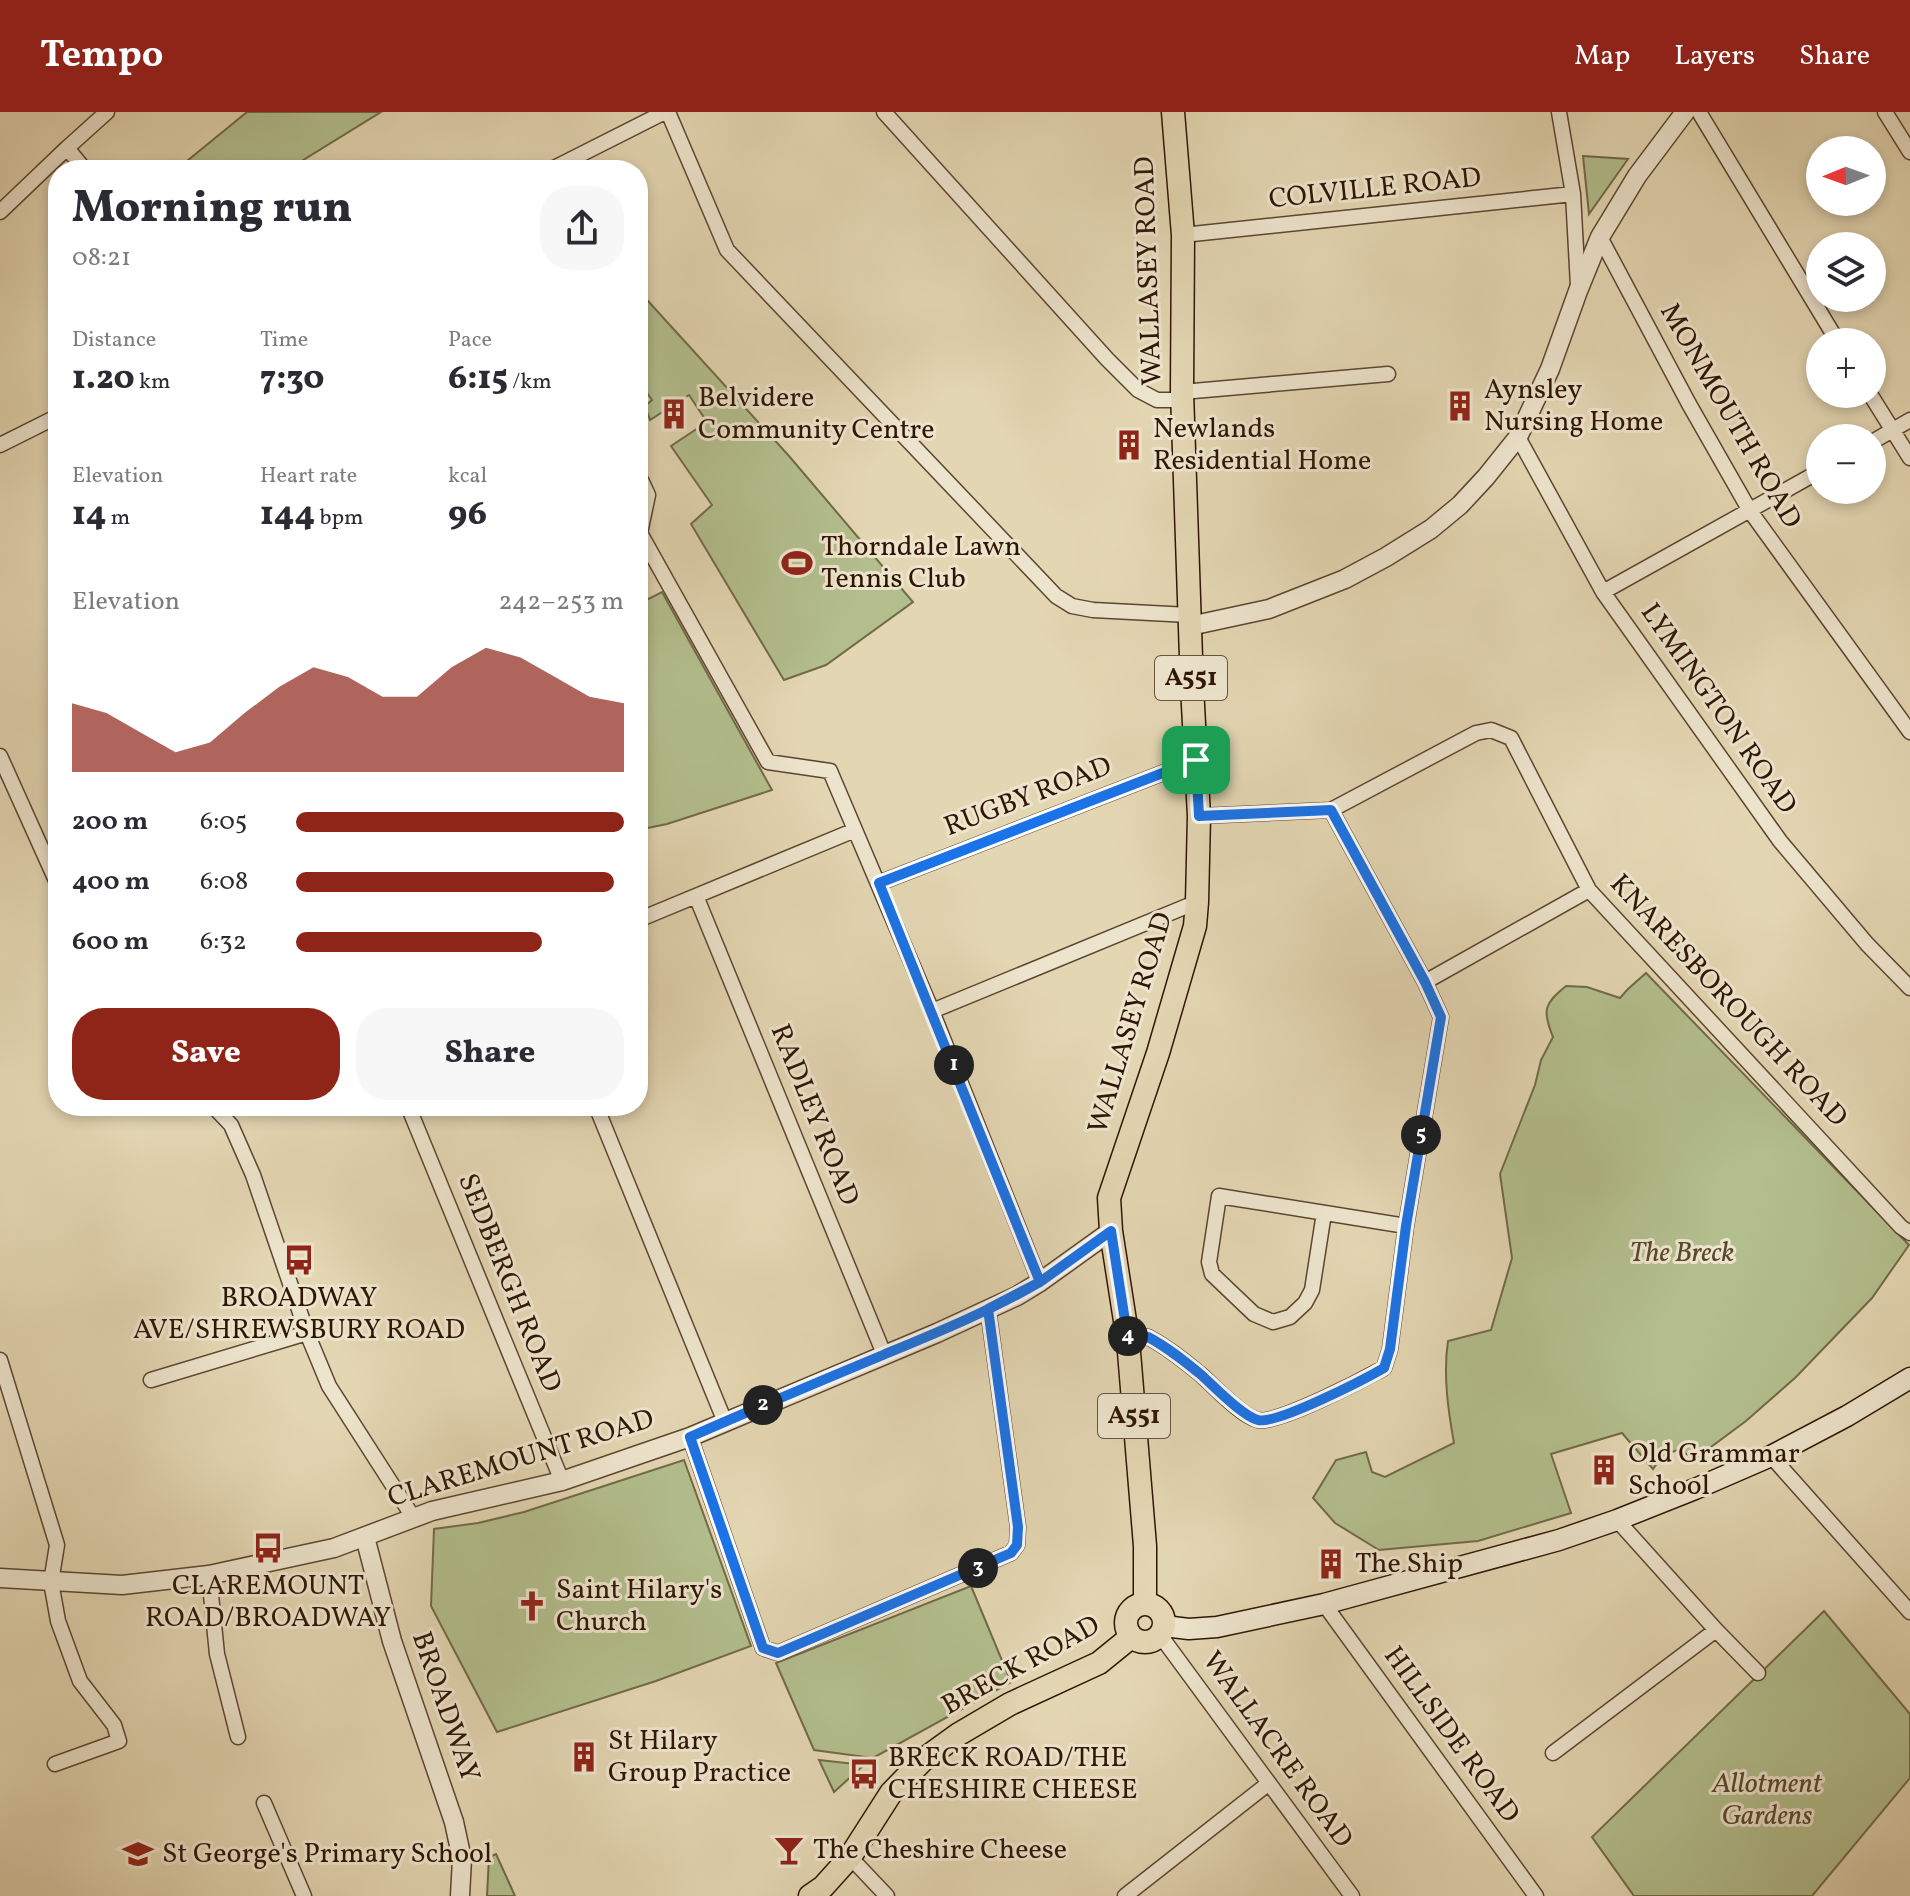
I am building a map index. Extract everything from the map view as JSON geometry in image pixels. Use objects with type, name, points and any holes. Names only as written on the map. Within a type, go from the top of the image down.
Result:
[{"type":"main road","name":"WALLASEY ROAD","points":[[1111,1231],[1109,1198],[1158,1053],[1195,926],[1197,902],[1199,816],[1182,396],[1183,235],[1173,112]]},
{"type":"main road","name":"A551","points":[[1111,1231],[1128,1340],[1145,1546],[1145,1603]]},
{"type":"main road","points":[[1162,1631],[1162,1613],[1157,1608],[1145,1603],[1128,1612],[1125,1625],[1131,1637],[1142,1643],[1149,1642],[1162,1631],[1217,1627],[1324,1604],[1559,1540],[1617,1520],[1771,1456],[1910,1378]]},
{"type":"main road","name":"BRECK ROAD","points":[[810,1896],[823,1887],[850,1857],[891,1793],[923,1760],[1010,1704],[1099,1663],[1131,1637]]},
{"type":"street","points":[[54,160],[107,112]]},
{"type":"street","points":[[570,160],[667,112],[727,250],[1056,596],[1072,606],[1093,610],[1189,621],[1269,609],[1321,589],[1386,557],[1431,529],[1460,505],[1518,437],[1550,369],[1600,237],[1637,176],[1685,112]]},
{"type":"street","points":[[884,112],[1107,359],[1138,390],[1157,400],[1388,374]]},
{"type":"street","points":[[1559,112],[1573,194],[1578,291]]},
{"type":"street","points":[[1699,112],[1830,328]]},
{"type":"street","points":[[1885,112],[1910,152]]},
{"type":"street","points":[[67,148],[77,160]]},
{"type":"street","points":[[0,212],[48,166]]},
{"type":"street","name":"COLVILLE ROAD","points":[[1183,235],[1573,194]]},
{"type":"street","name":"MONMOUTH ROAD","points":[[1600,237],[1750,511],[1910,732]]},
{"type":"street","points":[[1878,408],[1910,458]]},
{"type":"street","points":[[1886,434],[1910,420]]},
{"type":"street","points":[[0,445],[48,421]]},
{"type":"street","name":"LYMINGTON ROAD","points":[[1518,437],[1603,592],[1780,841],[1867,944],[1910,988]]},
{"type":"street","points":[[1603,592],[1806,479]]},
{"type":"street","points":[[648,547],[768,762],[830,771],[932,1011],[1040,1282]]},
{"type":"street","name":"KNARESBOROUGH ROAD","points":[[1199,816],[1331,810],[1476,733],[1491,730],[1511,738],[1589,890],[1901,1227],[1910,1233]]},
{"type":"street","points":[[0,756],[48,863]]},
{"type":"street","name":"RUGBY ROAD","points":[[879,883],[1196,760]]},
{"type":"street","points":[[1128,1340],[1148,1337],[1167,1348],[1241,1410],[1258,1420],[1274,1419],[1294,1411],[1384,1368],[1390,1349],[1406,1226],[1441,1017],[1331,810]]},
{"type":"street","points":[[648,916],[855,830]]},
{"type":"street","points":[[1425,982],[1589,890]]},
{"type":"street","name":"RADLEY ROAD","points":[[696,896],[884,1354]]},
{"type":"street","points":[[932,1011],[1197,902]]},
{"type":"street","points":[[222,1116],[231,1125],[253,1175],[307,1333],[329,1386],[413,1517]]},
{"type":"street","name":"SEDBERGH ROAD","points":[[412,1116],[562,1481]]},
{"type":"street","points":[[600,1116],[725,1422]]},
{"type":"street","points":[[1324,1213],[1312,1290],[1305,1303],[1290,1317],[1273,1322],[1254,1314],[1212,1274],[1209,1262],[1219,1196],[1406,1226]]},
{"type":"street","name":"CLAREMOUNT ROAD","points":[[0,1578],[122,1585],[209,1575],[334,1548],[432,1511],[562,1481],[690,1437],[937,1333],[1040,1282],[1111,1231]]},
{"type":"street","points":[[690,1437],[763,1648],[778,1653],[1011,1553],[1017,1545],[1018,1527],[988,1309]]},
{"type":"street","points":[[151,1380],[307,1333]]},
{"type":"street","points":[[0,1360],[57,1545],[51,1582],[58,1621],[80,1681],[114,1725],[119,1741],[55,1764]]},
{"type":"street","points":[[1771,1456],[1910,1612]]},
{"type":"street","points":[[1617,1520],[1758,1673]]},
{"type":"street","name":"BROADWAY","points":[[365,1537],[392,1641],[454,1822],[462,1859],[460,1896]]},
{"type":"street","points":[[209,1575],[217,1654],[238,1737]]},
{"type":"street","name":"HILLSIDE ROAD","points":[[1324,1604],[1536,1896]]},
{"type":"street","points":[[1553,1753],[1716,1630]]},
{"type":"street","name":"WALLACRE ROAD","points":[[1162,1631],[1352,1896]]},
{"type":"street","points":[[1125,1896],[1269,1783]]},
{"type":"street","points":[[264,1803],[304,1896]]},
{"type":"street","points":[[850,1857],[887,1896]]},
{"type":"green space","points":[[247,112],[381,112],[303,160],[188,160]]},
{"type":"green space","points":[[1583,156],[1628,159],[1589,214]]},
{"type":"green space","name":"Thorndale Lawn Tennis Club","points":[[648,301],[789,456],[913,602],[826,665],[784,680],[691,524],[712,505],[671,446],[707,422],[689,395],[650,420],[648,403],[652,400],[648,394]]},
{"type":"green space","points":[[662,592],[772,790],[648,828],[648,599]]},
{"type":"green space","name":"The Breck","points":[[1646,973],[1909,1245],[1872,1298],[1796,1377],[1746,1421],[1696,1458],[1677,1450],[1662,1456],[1653,1469],[1622,1433],[1551,1454],[1571,1513],[1478,1541],[1379,1550],[1335,1523],[1313,1498],[1336,1460],[1366,1452],[1372,1472],[1385,1477],[1454,1443],[1447,1392],[1448,1341],[1491,1330],[1512,1258],[1500,1174],[1535,1085],[1541,1060],[1553,1037],[1546,1014],[1549,1003],[1566,986],[1587,987],[1620,998]]},
{"type":"green space","points":[[684,1460],[751,1646],[656,1681],[497,1732],[431,1606],[434,1529],[524,1512]]},
{"type":"green space","points":[[971,1586],[1011,1682],[873,1758],[814,1750],[776,1663]]},
{"type":"green space","name":"Allotment Gardens","points":[[1824,1611],[1910,1714],[1910,1778],[1812,1896],[1634,1896],[1592,1837]]},
{"type":"green space","points":[[819,1760],[864,1765],[834,1792]]},
{"type":"green space","points":[[496,1854],[515,1896],[487,1896],[489,1857]]},
{"type":"place","name":"Aynsley Nursing Home","points":[[1460,406]]},
{"type":"place","name":"Belvidere Community Centre","points":[[674,414]]},
{"type":"place","name":"Newlands Residential Home","points":[[1129,445]]},
{"type":"place","name":"Thorndale Lawn Tennis Club","points":[[797,563]]},
{"type":"place","name":"BROADWAY AVE/SHREWSBURY ROAD","points":[[299,1260]]},
{"type":"place","name":"Old Grammar School","points":[[1604,1470]]},
{"type":"place","name":"CLAREMOUNT ROAD/BROADWAY","points":[[268,1548]]},
{"type":"place","name":"The Ship","points":[[1331,1564]]},
{"type":"place","name":"Saint Hilary's Church","points":[[532,1606]]},
{"type":"place","name":"St Hilary Group Practice","points":[[584,1757]]},
{"type":"place","name":"BRECK ROAD/THE CHESHIRE CHEESE","points":[[864,1774]]},
{"type":"place","name":"The Cheshire Cheese","points":[[789,1850]]},
{"type":"place","name":"St George's Primary School","points":[[138,1854]]},
{"type":"route","points":[[1196,760],[879,883],[1040,1282],[937,1333],[690,1437],[763,1648],[778,1653],[1011,1553],[1017,1545],[1018,1527],[988,1309],[1040,1282],[1111,1231],[1128,1340],[1148,1337],[1167,1348],[1241,1410],[1258,1420],[1274,1419],[1294,1411],[1384,1368],[1390,1349],[1406,1226],[1441,1017],[1331,810],[1199,816],[1196,760]]}]
